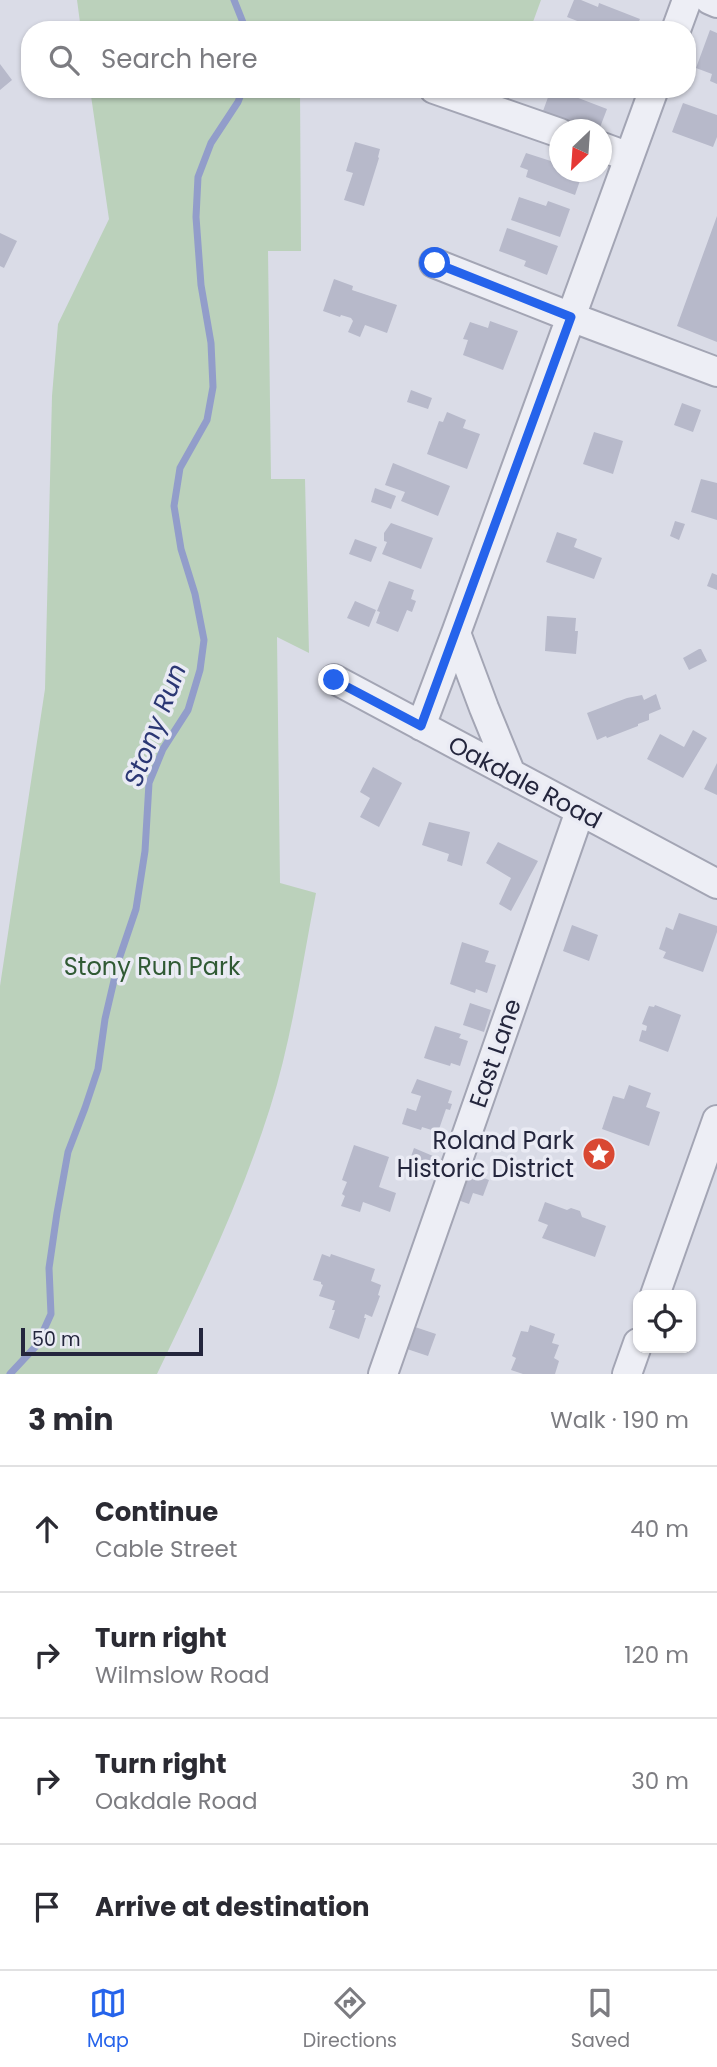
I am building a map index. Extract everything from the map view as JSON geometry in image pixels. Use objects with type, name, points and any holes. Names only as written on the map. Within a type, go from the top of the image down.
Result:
[{"type":"street","points":[[679,21],[687,0]]},
{"type":"street","points":[[710,0],[717,3]]},
{"type":"street","points":[[460,98],[549,129]]},
{"type":"street","points":[[421,726],[651,98]]},
{"type":"street","points":[[612,151],[629,157]]},
{"type":"street","points":[[435,263],[717,372]]},
{"type":"street","points":[[456,633],[511,774]]},
{"type":"street","name":"Oakdale Road","points":[[334,680],[717,884]]},
{"type":"street","name":"East Lane","points":[[383,1374],[580,811]]},
{"type":"street","points":[[657,1290],[715,1129]]},
{"type":"street","points":[[627,1374],[634,1353]]},
{"type":"green space","points":[[77,0],[541,0],[533,21],[80,21]]},
{"type":"green space","name":"Stony Run Park","points":[[91,98],[300,98],[301,251],[268,251],[271,479],[305,479],[309,653],[277,637],[280,883],[316,893],[291,1028],[259,1142],[204,1276],[157,1374],[0,1374],[0,986],[45,689],[52,396],[58,324],[109,219]]},
{"type":"building","points":[[574,0],[581,0],[598,7],[599,3],[640,19],[577,21],[567,17]]},
{"type":"building","points":[[710,30],[717,33],[717,84],[710,81],[712,74],[696,68]]},
{"type":"building","points":[[0,64],[12,80],[0,90]]},
{"type":"building","points":[[548,98],[578,98],[607,109],[603,119],[564,119],[543,111]]},
{"type":"building","points":[[683,103],[717,115],[717,137],[713,147],[672,132]]},
{"type":"building","points":[[355,142],[380,149],[364,206],[344,200],[353,173],[346,171]]},
{"type":"building","points":[[526,153],[549,160],[549,182],[580,182],[575,195],[526,177],[528,170],[520,167]]},
{"type":"building","points":[[519,197],[546,206],[548,201],[570,209],[560,237],[511,220]]},
{"type":"building","points":[[717,216],[717,342],[677,326]]},
{"type":"building","points":[[507,228],[558,246],[547,275],[524,266],[526,261],[499,251]]},
{"type":"building","points":[[0,233],[17,241],[4,268],[0,266]]},
{"type":"building","points":[[334,279],[353,286],[352,290],[397,305],[387,333],[365,325],[360,337],[348,332],[353,321],[351,318],[323,311]]},
{"type":"building","points":[[490,321],[518,331],[503,370],[463,355],[468,340],[463,339],[470,322],[488,328]]},
{"type":"building","points":[[411,390],[432,398],[428,409],[407,402]]},
{"type":"building","points":[[682,403],[701,410],[693,432],[674,425]]},
{"type":"building","points":[[447,412],[466,420],[463,428],[480,434],[467,469],[427,454],[439,421],[443,422]]},
{"type":"building","points":[[594,432],[623,441],[613,474],[583,464]]},
{"type":"building","points":[[393,463],[450,486],[438,516],[401,501],[405,492],[385,485]]},
{"type":"building","points":[[701,479],[717,483],[717,520],[691,512]]},
{"type":"building","points":[[375,488],[396,496],[391,509],[371,502]]},
{"type":"building","points":[[675,521],[685,524],[679,540],[670,536]]},
{"type":"building","points":[[391,523],[433,538],[421,569],[382,554],[387,542],[384,541],[384,533]]},
{"type":"building","points":[[557,532],[577,539],[574,547],[602,558],[594,579],[546,562]]},
{"type":"building","points":[[355,539],[377,547],[371,562],[349,554]]},
{"type":"building","points":[[712,573],[717,575],[717,590],[707,586]]},
{"type":"building","points":[[389,581],[414,590],[411,599],[416,601],[412,612],[407,610],[398,632],[376,623],[380,612],[377,611]]},
{"type":"building","points":[[355,601],[376,610],[369,627],[347,618]]},
{"type":"building","points":[[547,616],[576,618],[576,654],[545,651]]},
{"type":"building","points":[[699,649],[707,661],[689,670],[683,658]]},
{"type":"building","points":[[656,694],[661,709],[649,714],[649,720],[597,740],[587,713],[627,698],[642,695],[644,700]]},
{"type":"building","points":[[693,730],[707,738],[683,778],[647,759],[660,734],[684,747]]},
{"type":"building","points":[[717,763],[717,795],[704,789]]},
{"type":"building","points":[[373,767],[402,783],[379,827],[360,817],[370,798],[360,792]]},
{"type":"building","points":[[429,822],[470,832],[462,866],[447,861],[449,854],[422,845]]},
{"type":"building","points":[[498,842],[538,861],[511,911],[499,904],[511,878],[486,863]]},
{"type":"building","points":[[679,913],[717,926],[703,972],[663,958],[666,952],[659,949],[666,927],[673,930]]},
{"type":"building","points":[[572,925],[598,935],[589,961],[563,951]]},
{"type":"building","points":[[462,942],[489,951],[485,962],[496,965],[487,993],[476,989],[475,993],[450,984]]},
{"type":"building","points":[[470,1003],[491,1010],[484,1032],[463,1025]]},
{"type":"building","points":[[655,1005],[681,1015],[668,1052],[639,1041],[642,1030],[646,1031],[647,1026],[642,1024],[649,1006]]},
{"type":"building","points":[[435,1026],[461,1034],[459,1038],[468,1041],[460,1066],[451,1063],[450,1066],[424,1058]]},
{"type":"building","points":[[417,1079],[452,1091],[448,1103],[452,1104],[450,1110],[446,1109],[438,1132],[402,1124],[407,1108],[416,1111],[421,1096],[411,1093]]},
{"type":"building","points":[[629,1085],[651,1093],[646,1107],[660,1112],[649,1146],[602,1129],[613,1096],[624,1099]]},
{"type":"building","points":[[354,1145],[389,1157],[379,1187],[396,1193],[390,1212],[363,1202],[360,1212],[341,1206],[347,1182],[342,1180]]},
{"type":"building","points":[[414,1148],[433,1156],[425,1178],[406,1171]]},
{"type":"building","points":[[465,1171],[489,1180],[483,1196],[473,1193],[469,1204],[455,1199]]},
{"type":"building","points":[[545,1202],[567,1210],[571,1208],[580,1211],[582,1217],[606,1226],[595,1257],[542,1238],[548,1225],[538,1221]]},
{"type":"building","points":[[322,1254],[330,1257],[331,1254],[375,1269],[371,1281],[381,1285],[380,1296],[372,1317],[365,1314],[359,1339],[329,1328],[335,1301],[319,1296],[323,1285],[313,1280]]},
{"type":"building","points":[[530,1325],[555,1334],[552,1343],[559,1345],[554,1358],[559,1361],[555,1374],[523,1374],[511,1370],[516,1358],[512,1356],[521,1331],[528,1332]]},
{"type":"building","points":[[412,1326],[436,1334],[428,1356],[404,1348]]},
{"type":"waterway","name":"Stony Run","points":[[234,0],[242,21]]},
{"type":"waterway","name":"Stony Run","points":[[10,1374],[37,1345],[51,1314],[49,1268],[68,1152],[98,1069],[105,1019],[119,959],[136,909],[145,851],[149,783],[163,749],[188,710],[200,670],[204,640],[195,594],[181,549],[174,506],[180,468],[207,420],[213,387],[211,343],[201,285],[196,217],[198,177],[211,143],[240,98]]},
{"type":"place","name":"Roland Park Historic District","points":[[599,1154]]},
{"type":"route","points":[[334,680],[421,726],[571,317],[435,263]]}]
